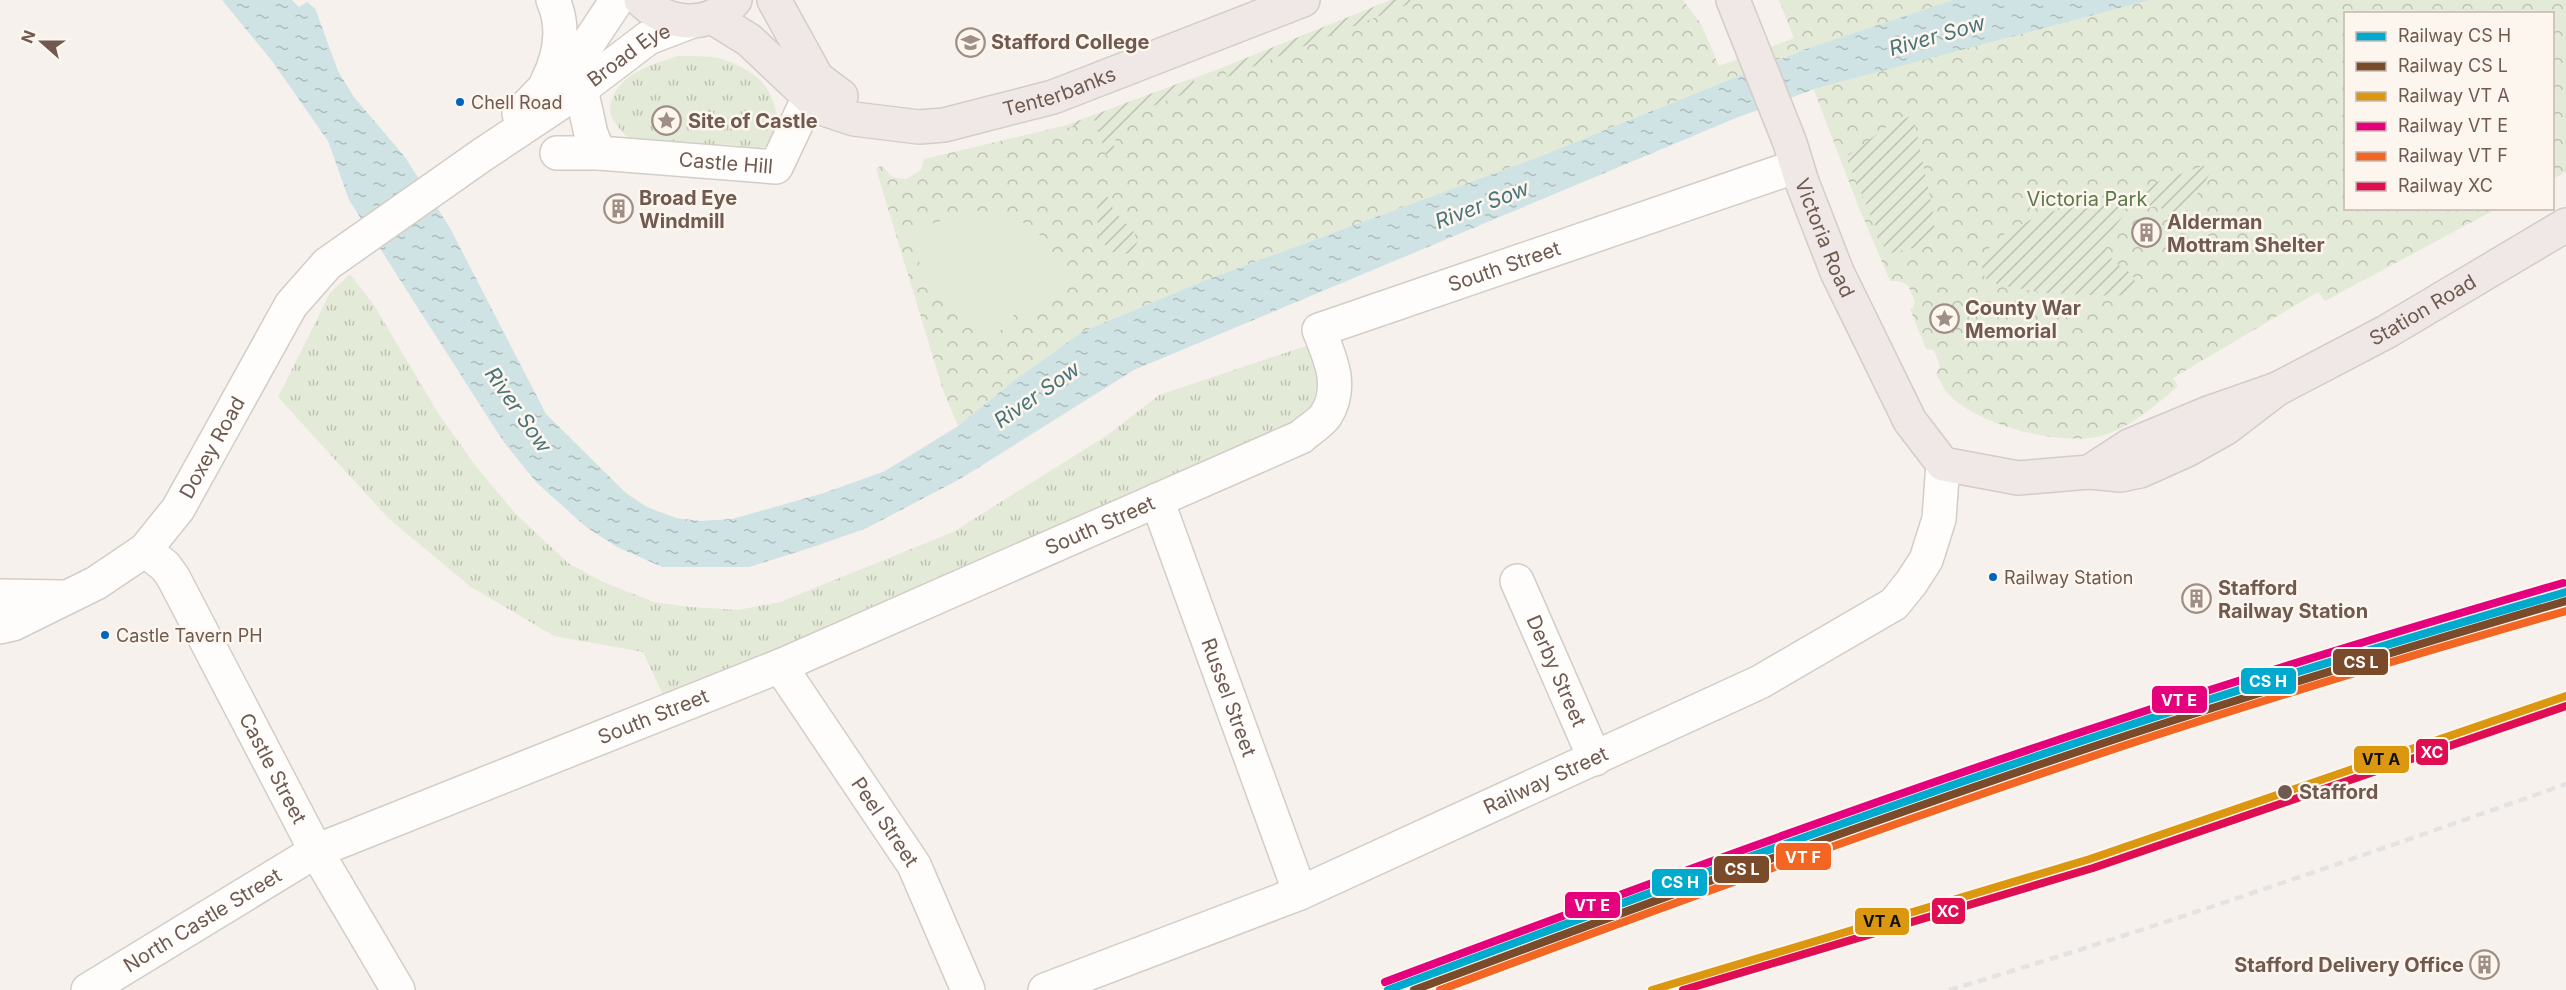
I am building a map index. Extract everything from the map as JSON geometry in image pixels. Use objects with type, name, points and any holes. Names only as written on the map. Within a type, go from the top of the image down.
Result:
[{"type":"highway","name":"Tenterbanks","points":[[641,0],[651,10],[666,18],[712,13],[749,40],[821,108],[854,119],[919,127],[944,125],[1053,97],[1303,0]]},
{"type":"highway","name":"Tenterbanks","points":[[774,0],[816,78],[877,122]]},
{"type":"highway","name":"Victoria Road","points":[[1738,14],[1837,272],[1872,348],[1910,421],[1943,464]]},
{"type":"highway","name":"Station Road","points":[[1943,464],[2018,478],[2089,472],[2129,446],[2211,412],[2277,389],[2386,332],[2566,225]]},
{"type":"street","points":[[545,87],[560,42],[560,15],[554,0]]},
{"type":"street","name":"Broad Eye","points":[[482,154],[589,42],[617,0]]},
{"type":"street","name":"Broad Eye","points":[[434,188],[581,89],[648,38],[712,13]]},
{"type":"street","points":[[581,89],[591,134],[598,153]]},
{"type":"street","name":"Castle Hill","points":[[556,153],[598,153],[777,167],[809,97]]},
{"type":"street","name":"South Street","points":[[316,851],[780,666],[1301,437],[1325,417],[1334,395],[1335,368],[1319,330],[1793,154]]},
{"type":"street","name":"Doxey Road","points":[[0,627],[13,624],[63,597],[96,583],[145,550],[178,508],[291,304],[327,264],[434,188]]},
{"type":"street","name":"Railway Street","points":[[1045,990],[1300,893],[1595,759],[1760,682],[1894,604],[1926,560],[1940,519],[1943,464]]},
{"type":"street","name":"Russel Street","points":[[1157,500],[1300,893]]},
{"type":"street","name":"Castle Street","points":[[145,550],[165,566],[173,577],[316,851],[398,990]]},
{"type":"street","name":"Derby Street","points":[[1517,581],[1595,759]]},
{"type":"street","name":"Doxey Road","points":[[0,596],[63,597]]},
{"type":"street","name":"Peel Street","points":[[780,666],[914,865],[968,990]]},
{"type":"street","name":"North Castle Street","points":[[88,990],[316,851]]},
{"type":"green space","name":"Victoria Park","points":[[1391,0],[1683,0],[1701,24],[1719,66],[1794,38],[1779,0],[2566,0],[2566,172],[2554,178],[2554,12],[2344,12],[2344,210],[2494,210],[2325,301],[2318,292],[2173,378],[2178,386],[2125,426],[2105,435],[2087,438],[2043,436],[1996,423],[1975,414],[1958,403],[1945,390],[1936,374],[1940,366],[1934,350],[1926,349],[1910,309],[1913,308],[1915,302],[1908,285],[1899,281],[1890,281],[1857,203],[1799,51],[1546,154],[1203,281],[1082,332],[1016,379],[958,426],[943,390],[876,169],[882,165],[892,177],[906,179],[921,170],[924,159],[1067,125],[1224,67]]},
{"type":"green space","points":[[1391,0],[1419,0],[1227,77],[1224,67]]},
{"type":"green space","points":[[678,56],[722,59],[759,79],[772,98],[777,119],[778,129],[770,144],[754,149],[719,144],[655,146],[641,143],[624,134],[610,112],[611,102],[617,90],[623,82],[640,70]]},
{"type":"green space","points":[[1193,78],[1197,89],[1155,105],[1130,120],[1120,130],[1115,143],[1114,158],[1107,156],[1094,119],[1068,128],[1067,125]]},
{"type":"green space","points":[[1913,115],[1933,212],[1935,236],[1917,247],[1887,254],[1846,157],[1888,126]]},
{"type":"green space","points":[[2203,166],[2208,167],[2211,172],[2184,215],[2170,217],[2159,206],[2142,209],[2137,199],[2138,189]]},
{"type":"green space","points":[[1101,191],[1105,191],[1114,211],[1134,232],[1137,243],[1131,252],[1120,254],[1111,251],[1100,235],[1097,211]]},
{"type":"green space","points":[[2114,198],[2122,202],[2124,209],[2109,235],[2107,248],[2113,261],[2129,272],[2135,281],[2135,288],[2128,294],[2116,296],[2045,293],[1999,285],[1985,278],[1982,265],[1987,250],[2017,227],[2059,210]]},
{"type":"green space","points":[[974,211],[1004,215],[1023,223],[1039,234],[1055,257],[1063,263],[1064,286],[1059,291],[1037,306],[1016,310],[1004,327],[986,336],[973,329],[959,315],[951,295],[937,285],[919,262],[909,239],[919,225],[931,224]]},
{"type":"green space","points":[[350,274],[374,305],[438,413],[477,468],[516,514],[568,563],[603,582],[654,602],[690,607],[738,610],[780,602],[953,532],[1109,434],[1159,395],[1315,343],[1320,371],[1313,405],[1281,429],[665,699],[643,652],[554,636],[471,587],[388,518],[278,397],[330,293]]},
{"type":"water","name":"River Sow","points":[[222,0],[292,0],[299,7],[307,2],[315,8],[338,71],[354,97],[405,157],[450,228],[546,414],[626,493],[647,507],[676,518],[700,521],[732,519],[824,493],[885,471],[958,426],[1016,379],[1082,332],[1203,281],[1546,154],[1800,51],[1953,0],[2150,0],[1817,88],[1736,118],[1134,370],[960,479],[867,528],[749,567],[662,567],[617,547],[586,527],[536,482],[503,441],[349,200],[328,141],[272,61]]},
{"type":"railway","points":[[1949,990],[2182,917],[2566,784]]},
{"type":"transit line","points":[[1385,982],[1936,781],[2286,666],[2563,583]]},
{"type":"transit line","points":[[1388,990],[1754,855],[2031,758],[2179,709],[2566,592]]},
{"type":"transit line","points":[[1414,990],[1770,859],[2038,765],[2292,683],[2566,601]]},
{"type":"transit line","points":[[1440,990],[1782,864],[2126,745],[2346,676],[2566,611]]},
{"type":"transit line","points":[[1652,990],[2090,859],[2566,696]]},
{"type":"rail line","name":"XC","points":[[1683,990],[2093,868],[2566,706]]},
{"type":"place","name":"Stafford College","points":[[970,42]]},
{"type":"place","name":"Chell Road","points":[[460,102]]},
{"type":"place","name":"Site of Castle","points":[[667,121]]},
{"type":"place","name":"Broad Eye Windmill","points":[[618,209]]},
{"type":"place","name":"Alderman Mottram Shelter","points":[[2146,233]]},
{"type":"place","name":"County War Memorial","points":[[1944,319]]},
{"type":"place","name":"Railway Station","points":[[1993,577]]},
{"type":"place","name":"Stafford Railway Station","points":[[2197,599]]},
{"type":"place","name":"Castle Tavern PH","points":[[105,635]]},
{"type":"place","name":"Stafford","points":[[2285,792]]},
{"type":"place","name":"Stafford Delivery Office","points":[[2485,965]]}]
